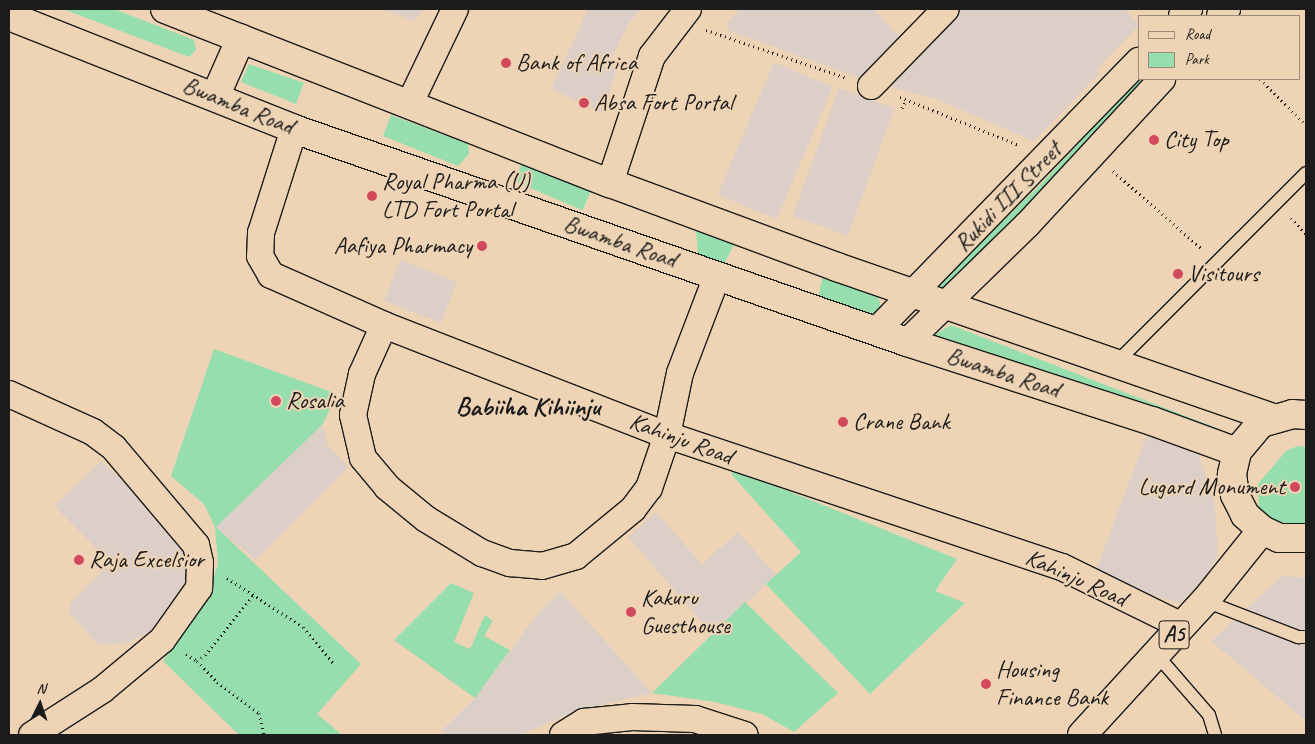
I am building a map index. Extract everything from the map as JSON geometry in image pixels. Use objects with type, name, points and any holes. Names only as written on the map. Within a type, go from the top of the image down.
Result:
[{"type":"main road","name":"Bwamba Road","points":[[165,9],[610,183],[945,304],[1117,362],[1273,418]]},
{"type":"main road","name":"Bwamba Road","points":[[9,16],[294,129],[907,342],[1152,421],[1237,452]]},
{"type":"main road","points":[[216,97],[240,38]]},
{"type":"main road","points":[[1306,415],[1273,418],[1251,432],[1237,452],[1232,474],[1235,495],[1245,515],[1262,530],[1279,538],[1306,538]]},
{"type":"main road","name":"A5","points":[[1082,735],[1205,601],[1262,530]]},
{"type":"street","points":[[409,105],[454,9]]},
{"type":"street","points":[[610,183],[652,56],[688,9]]},
{"type":"street","points":[[871,86],[946,9]]},
{"type":"street","name":"Rukidi III Street","points":[[876,331],[1138,62]]},
{"type":"street","name":"Rukidi III Street","points":[[907,342],[1027,226],[1161,80]]},
{"type":"street","name":"Kahinju Road","points":[[294,129],[261,233],[260,256],[271,275],[384,325],[667,435],[1062,567],[1182,626]]},
{"type":"street","points":[[384,325],[362,374],[353,415],[363,458],[387,487],[426,519],[482,553],[510,563],[542,566],[576,556],[633,509],[649,488],[667,435],[680,373],[717,276]]},
{"type":"street","points":[[9,394],[93,432],[114,448],[196,545],[200,564],[199,588],[162,640],[102,690],[32,735]]},
{"type":"street","points":[[563,735],[584,722],[632,717],[695,719],[745,735]]},
{"type":"lane","points":[[1117,362],[1306,173]]},
{"type":"lane","points":[[1205,601],[1298,637],[1306,637]]},
{"type":"lane","points":[[1156,654],[1209,715],[1216,735]]},
{"type":"path","points":[[1261,80],[1306,125]]},
{"type":"path","points":[[902,108],[906,100]]},
{"type":"path","points":[[1094,154],[1218,263]]},
{"type":"path","points":[[200,564],[255,593],[303,626],[334,664]]},
{"type":"path","points":[[196,661],[255,593]]},
{"type":"path","points":[[162,640],[196,661],[217,682],[259,713],[264,735]]},
{"type":"shaded area","points":[[383,9],[423,9],[415,21]]},
{"type":"shaded area","points":[[588,9],[642,9],[629,23],[611,59],[619,64],[602,113],[551,89]]},
{"type":"shaded area","points":[[741,9],[873,9],[904,41],[865,80],[728,30],[728,21]]},
{"type":"shaded area","points":[[963,9],[1125,9],[1138,24],[1097,69],[1099,74],[1034,141],[933,98],[893,88],[891,79]]},
{"type":"shaded area","points":[[774,62],[833,87],[777,220],[718,195]]},
{"type":"shaded area","points":[[839,88],[894,108],[848,236],[792,216]]},
{"type":"shaded area","points":[[400,260],[457,282],[441,323],[384,301]]},
{"type":"shaded area","points":[[1152,421],[1195,436],[1201,463],[1214,492],[1218,555],[1206,577],[1180,604],[1094,575]]},
{"type":"shaded area","points":[[323,424],[327,444],[349,467],[256,560],[215,527]]},
{"type":"shaded area","points":[[101,461],[172,525],[183,545],[189,570],[187,586],[156,629],[126,643],[112,645],[98,644],[68,612],[71,602],[111,563],[54,506]]},
{"type":"shaded area","points":[[656,512],[702,564],[738,532],[776,575],[713,635],[628,537]]},
{"type":"shaded area","points":[[1282,576],[1306,578],[1306,721],[1211,641]]},
{"type":"shaded area","points":[[560,591],[652,693],[579,710],[520,735],[445,735],[441,731],[475,698],[539,612]]},
{"type":"green space","points":[[63,9],[114,9],[194,40],[196,50],[189,57]]},
{"type":"green space","points":[[249,64],[304,83],[296,104],[241,82]]},
{"type":"green space","points":[[1138,79],[1149,80],[942,298],[933,293],[940,282],[1041,184]]},
{"type":"green space","points":[[391,115],[468,144],[469,154],[458,166],[383,136]]},
{"type":"green space","points":[[523,161],[591,190],[583,210],[514,181]]},
{"type":"green space","points":[[696,230],[735,243],[724,264],[698,254]]},
{"type":"green space","points":[[823,275],[878,296],[881,308],[872,317],[818,299]]},
{"type":"green space","points":[[951,325],[1232,434],[1223,447],[919,344]]},
{"type":"green space","points":[[214,349],[337,394],[323,424],[216,527],[361,664],[317,714],[342,735],[239,735],[163,661],[209,593],[218,564],[215,527],[204,504],[171,476]]},
{"type":"green space","points":[[1298,446],[1306,447],[1306,527],[1279,530],[1259,513],[1258,484],[1286,451]]},
{"type":"green space","points":[[736,470],[957,559],[935,591],[965,603],[870,694],[766,584],[801,552],[731,474]]},
{"type":"green space","points":[[451,583],[474,593],[454,642],[470,649],[485,615],[493,621],[484,636],[510,650],[475,698],[394,640]]},
{"type":"green space","points":[[745,602],[838,693],[794,732],[762,714],[715,702],[652,693]]},
{"type":"place","name":"Bank of Africa","points":[[506,63]]},
{"type":"place","name":"Absa Fort Portal","points":[[584,103]]},
{"type":"place","name":"City Top","points":[[1154,140]]},
{"type":"place","name":"Royal Pharma (U) LTD Fort Portal","points":[[372,196]]},
{"type":"place","name":"Aafiya Pharmacy","points":[[482,246]]},
{"type":"place","name":"Visitours","points":[[1178,274]]},
{"type":"place","name":"Rosalia","points":[[276,401]]},
{"type":"place","name":"Crane Bank","points":[[843,422]]},
{"type":"place","name":"Lugard Monument","points":[[1295,487]]},
{"type":"place","name":"Raja Excelsior","points":[[79,560]]},
{"type":"place","name":"Kakuru Guesthouse","points":[[631,612]]},
{"type":"place","name":"Housing Finance Bank","points":[[986,684]]},
{"type":"district","name":"Babiiha Kihiinju","points":[[528,407]]}]
